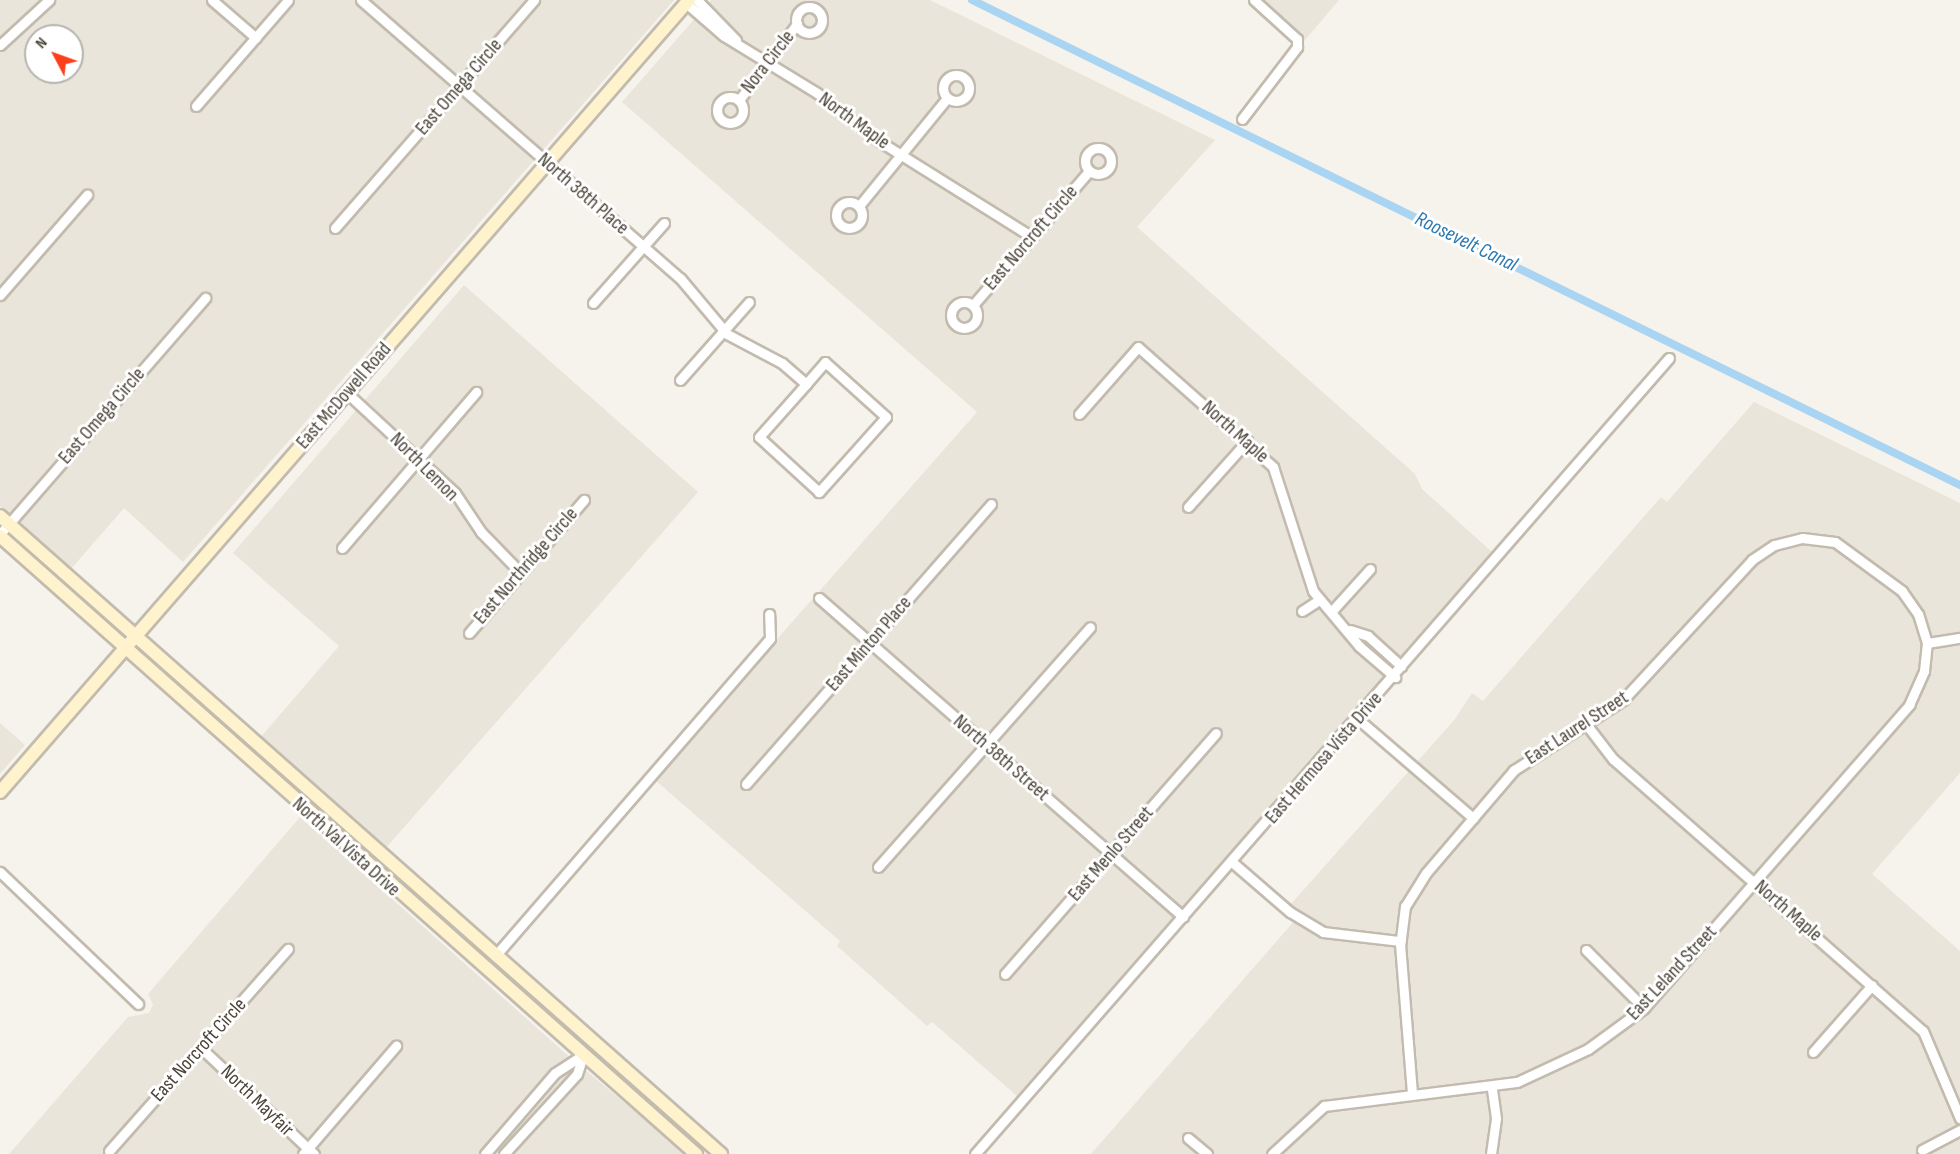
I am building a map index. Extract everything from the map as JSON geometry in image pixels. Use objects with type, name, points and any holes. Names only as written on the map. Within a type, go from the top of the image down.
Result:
[{"type":"main road","name":"East McDowell Road","points":[[0,792],[547,162],[690,1]]},
{"type":"main road","name":"North Val Vista Drive","points":[[4,520],[721,1154]]},
{"type":"main road","name":"North Val Vista Drive","points":[[0,535],[348,848],[696,1154]]},
{"type":"main road","points":[[266,775],[277,762]]},
{"type":"main road","points":[[348,848],[360,836]]},
{"type":"main road","points":[[464,951],[475,938]]},
{"type":"main road","points":[[484,968],[495,956]]},
{"type":"main road","points":[[565,1039],[576,1027]]},
{"type":"main road","points":[[583,1055],[593,1043]]},
{"type":"main road","points":[[619,1087],[630,1074]]},
{"type":"main road","points":[[651,1115],[662,1102]]},
{"type":"main road","points":[[667,1129],[678,1117]]},
{"type":"street","points":[[0,45],[49,0]]},
{"type":"street","points":[[212,0],[256,38]]},
{"type":"street","points":[[196,106],[288,0]]},
{"type":"street","name":"North 38th Place","points":[[360,0],[680,278],[724,330],[782,363],[806,384]]},
{"type":"street","name":"East Omega Circle","points":[[335,228],[534,0]]},
{"type":"street","points":[[1242,119],[1297,47],[1297,39],[1254,0]]},
{"type":"street","name":"North Maple","points":[[690,1],[737,42],[900,154],[1032,237]]},
{"type":"street","name":"Nora Circle","points":[[739,100],[797,24]]},
{"type":"street","points":[[859,206],[947,98]]},
{"type":"street","name":"East Norcroft Circle","points":[[973,305],[1089,171]]},
{"type":"street","points":[[0,295],[87,195]]},
{"type":"street","points":[[593,303],[664,223]]},
{"type":"street","name":"East Omega Circle","points":[[0,535],[4,520],[205,298]]},
{"type":"street","points":[[680,380],[749,302]]},
{"type":"street","name":"North Maple","points":[[1079,414],[1138,347],[1247,441],[1281,483],[1297,555],[1319,600],[1350,630],[1359,646],[1395,677]]},
{"type":"street","name":"East Hermosa Vista Drive","points":[[975,1154],[1395,677],[1401,666],[1669,358]]},
{"type":"street","points":[[825,362],[886,417],[819,492],[759,437],[806,384],[825,362]]},
{"type":"street","points":[[342,548],[476,392]]},
{"type":"street","name":"North Lemon","points":[[347,393],[418,458],[520,572]]},
{"type":"street","points":[[1188,507],[1247,441]]},
{"type":"street","name":"East Northridge Circle","points":[[469,633],[584,500]]},
{"type":"street","name":"East Minton Place","points":[[746,784],[992,504]]},
{"type":"street","name":"East Laurel Street","points":[[1412,1094],[1400,941],[1412,891],[1473,818],[1533,754],[1586,724],[1650,676],[1752,560],[1786,542],[1835,542],[1862,558],[1910,601],[1927,643]]},
{"type":"street","points":[[1331,612],[1370,568]]},
{"type":"street","name":"North 38th Street","points":[[819,598],[1183,917]]},
{"type":"street","points":[[1302,612],[1319,600]]},
{"type":"street","points":[[495,956],[770,638],[769,614]]},
{"type":"street","points":[[878,867],[1090,627]]},
{"type":"street","name":"North Maple","points":[[1350,630],[1368,636],[1401,666]]},
{"type":"street","points":[[1927,643],[1960,638]]},
{"type":"street","name":"East Leland Street","points":[[1272,1154],[1324,1106],[1412,1094],[1492,1088],[1553,1068],[1614,1033],[1644,1008],[1909,705],[1924,671],[1927,643]]},
{"type":"street","points":[[1358,718],[1473,818]]},
{"type":"street","name":"North Maple","points":[[1586,724],[1613,759],[1872,985],[1933,1046],[1960,1118]]},
{"type":"street","name":"East Menlo Street","points":[[1005,974],[1216,733]]},
{"type":"street","points":[[1232,862],[1290,912],[1323,932],[1400,941]]},
{"type":"street","points":[[0,872],[138,1004]]},
{"type":"street","name":"East Norcroft Circle","points":[[109,1151],[288,949]]},
{"type":"street","points":[[1586,950],[1644,1008]]},
{"type":"street","points":[[1812,1052],[1872,985]]},
{"type":"street","points":[[308,1152],[396,1046]]},
{"type":"street","name":"North Mayfair","points":[[201,1048],[308,1152]]},
{"type":"street","points":[[485,1154],[555,1073],[583,1055]]},
{"type":"street","points":[[504,1154],[577,1074],[583,1055]]},
{"type":"street","points":[[1491,1154],[1492,1088]]},
{"type":"street","points":[[1922,1150],[1960,1130]]},
{"type":"street","points":[[1188,1138],[1207,1154]]},
{"type":"shaded area","points":[[0,0],[674,0],[183,562],[124,508],[71,569],[0,506]]},
{"type":"shaded area","points":[[711,0],[930,0],[1215,140],[1137,227],[1415,474],[1422,489],[1492,552],[1017,1096],[932,1022],[927,1026],[837,946],[840,941],[654,779],[977,412],[622,102]]},
{"type":"shaded area","points":[[1248,0],[1339,0],[1300,46]]},
{"type":"shaded area","points":[[464,285],[698,492],[385,849],[260,738],[339,646],[233,553]]},
{"type":"shaded area","points":[[1754,402],[1960,503],[1960,773],[1872,874],[1960,951],[1960,1154],[1091,1154],[1302,912],[1291,904],[1455,719],[1472,693],[1483,701],[1661,497],[1667,502]]},
{"type":"shaded area","points":[[0,723],[25,745],[0,774]]},
{"type":"shaded area","points":[[300,817],[565,1053],[686,1154],[9,1154],[128,1017],[149,1013],[153,1005],[148,994]]},
{"type":"waterway","name":"Roosevelt Canal","points":[[972,0],[1960,485]]}]
